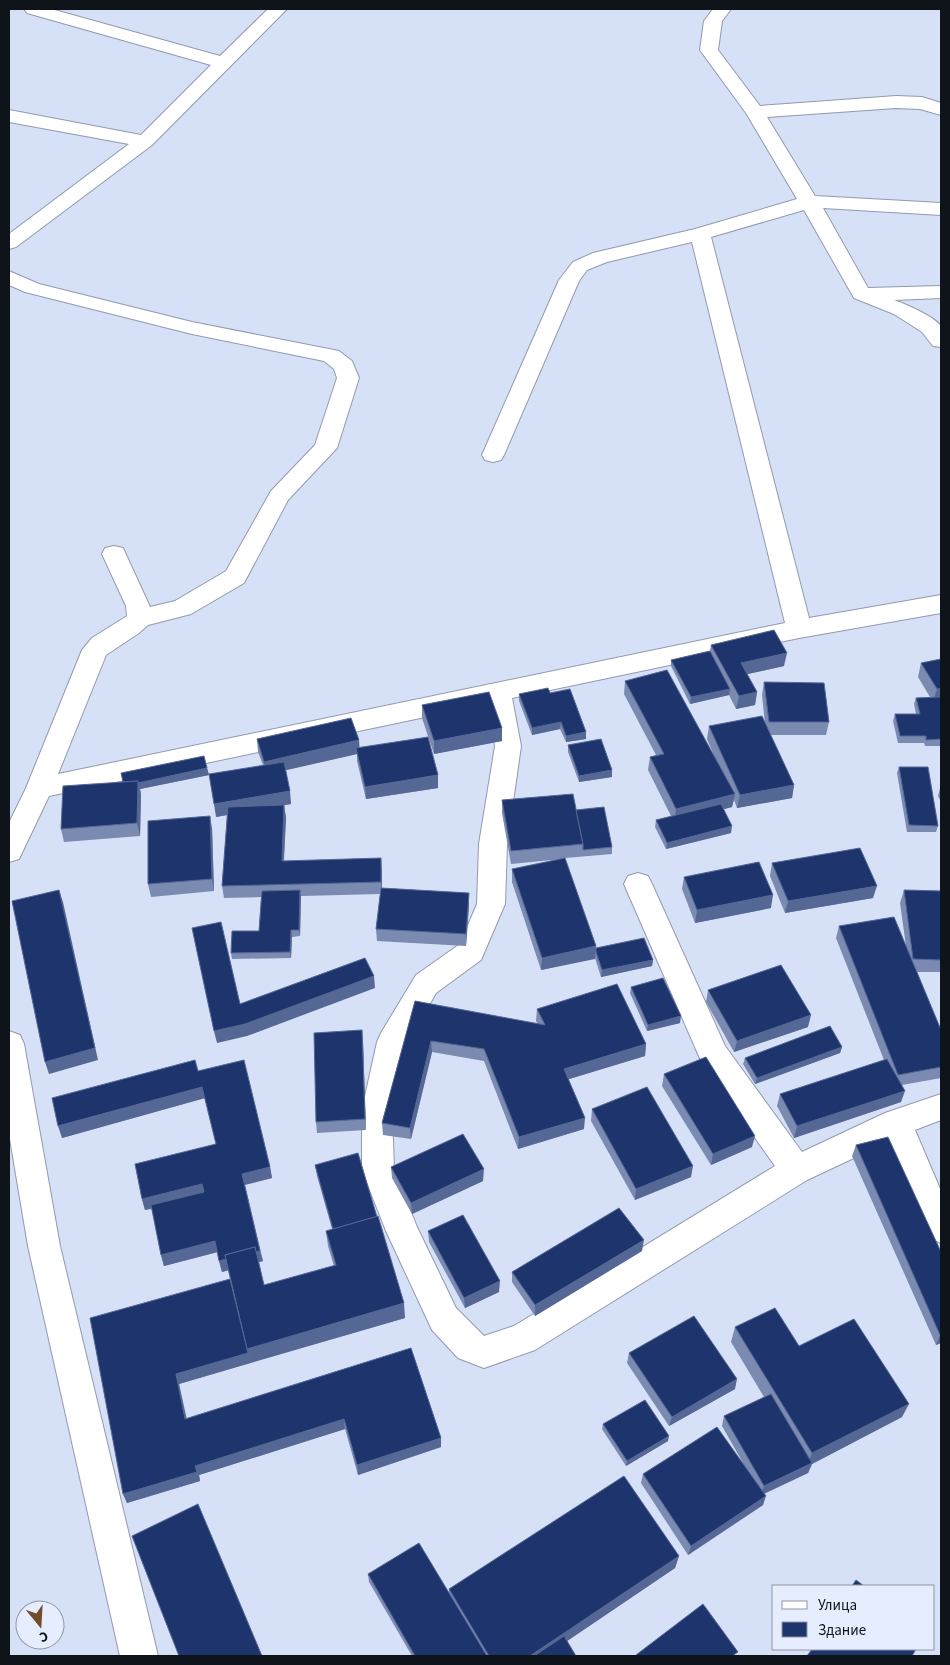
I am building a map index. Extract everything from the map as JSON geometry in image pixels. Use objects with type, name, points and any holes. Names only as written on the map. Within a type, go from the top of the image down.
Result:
[{"type":"street","points":[[33,9],[223,63]]},
{"type":"street","points":[[9,243],[145,141],[278,9]]},
{"type":"street","points":[[722,9],[713,20],[709,50],[755,112],[861,294],[901,310],[930,327],[941,341]]},
{"type":"street","points":[[755,112],[896,102],[922,103],[941,109]]},
{"type":"street","points":[[9,116],[145,141]]},
{"type":"street","points":[[493,455],[569,280],[580,266],[600,257],[700,234],[809,202],[876,204],[941,209]]},
{"type":"street","points":[[700,234],[799,629]]},
{"type":"street","points":[[9,278],[32,288],[192,328],[331,356],[344,366],[348,378],[326,448],[279,496],[235,577],[182,608],[140,618],[130,628],[104,640],[95,650],[39,788],[9,851]]},
{"type":"street","points":[[861,294],[941,292]]},
{"type":"street","points":[[114,554],[138,606],[140,618]]},
{"type":"street","points":[[39,788],[799,629],[941,604]]},
{"type":"street","points":[[498,692],[508,746],[493,844],[491,904],[471,952],[426,984],[392,1042],[377,1110],[378,1170],[402,1231],[444,1319],[470,1348],[484,1352],[523,1339],[796,1170],[896,1122],[941,1107]]},
{"type":"street","points":[[638,884],[713,1054],[796,1170]]},
{"type":"street","points":[[9,1044],[44,1246],[139,1656]]},
{"type":"street","points":[[896,1122],[941,1228]]},
{"type":"building","points":[[774,630],[787,653],[741,663],[757,692],[739,696],[711,645]]},
{"type":"building","points":[[710,651],[730,689],[691,697],[671,660]]},
{"type":"building","points":[[941,659],[941,688],[937,689],[921,663]]},
{"type":"building","points":[[667,670],[735,794],[676,809],[650,757],[664,754],[625,681]]},
{"type":"building","points":[[764,682],[824,683],[829,722],[769,722]]},
{"type":"building","points":[[548,688],[550,693],[570,689],[586,732],[566,736],[561,722],[532,728],[519,694]]},
{"type":"building","points":[[489,692],[502,728],[434,741],[422,705]]},
{"type":"building","points":[[941,697],[941,739],[926,740],[926,736],[900,736],[895,714],[920,714],[916,698]]},
{"type":"building","points":[[762,716],[794,785],[740,795],[709,726]]},
{"type":"building","points":[[351,718],[359,740],[264,762],[257,739]]},
{"type":"building","points":[[428,737],[438,775],[365,787],[356,748]]},
{"type":"building","points":[[601,739],[612,770],[579,776],[568,745]]},
{"type":"building","points":[[204,756],[207,768],[138,783],[138,781],[123,782],[121,773]]},
{"type":"building","points":[[284,762],[290,791],[214,804],[209,774]]},
{"type":"building","points":[[899,767],[928,767],[938,826],[909,825]]},
{"type":"building","points":[[138,781],[137,823],[61,829],[63,786]]},
{"type":"building","points":[[573,794],[583,844],[511,851],[502,800]]},
{"type":"building","points":[[721,804],[732,826],[667,843],[656,820]]},
{"type":"building","points":[[284,805],[282,861],[381,858],[381,882],[222,886],[228,807]]},
{"type":"building","points":[[604,807],[612,847],[583,850],[576,810]]},
{"type":"building","points":[[210,816],[212,879],[148,884],[148,821]]},
{"type":"building","points":[[860,848],[877,886],[788,901],[772,863]]},
{"type":"building","points":[[565,858],[596,946],[542,958],[512,869]]},
{"type":"building","points":[[759,862],[773,895],[697,910],[684,877]]},
{"type":"building","points":[[381,888],[469,893],[466,934],[376,929]]},
{"type":"building","points":[[59,890],[95,1048],[45,1062],[12,901]]},
{"type":"building","points":[[300,890],[299,930],[291,930],[290,952],[231,953],[232,931],[259,931],[262,891]]},
{"type":"building","points":[[904,890],[941,891],[941,960],[913,959]]},
{"type":"building","points":[[894,917],[941,1030],[941,1067],[898,1075],[839,926]]},
{"type":"building","points":[[221,922],[240,1004],[365,958],[374,976],[245,1024],[214,1031],[192,928]]},
{"type":"building","points":[[644,938],[653,960],[602,970],[596,948]]},
{"type":"building","points":[[781,965],[811,1015],[737,1041],[708,990]]},
{"type":"building","points":[[663,978],[681,1016],[648,1025],[631,987]]},
{"type":"building","points":[[617,984],[646,1044],[564,1069],[585,1118],[519,1137],[484,1049],[431,1041],[410,1128],[382,1123],[415,1001],[545,1025],[537,1009]]},
{"type":"building","points":[[830,1026],[842,1047],[757,1078],[745,1058]]},
{"type":"building","points":[[362,1030],[365,1119],[316,1122],[314,1033]]},
{"type":"building","points":[[706,1057],[755,1136],[713,1154],[664,1074]]},
{"type":"building","points":[[887,1059],[905,1091],[797,1126],[780,1094]]},
{"type":"building","points":[[195,1060],[198,1071],[244,1060],[270,1167],[242,1174],[260,1251],[256,1252],[255,1247],[225,1255],[226,1259],[219,1261],[215,1241],[161,1255],[151,1205],[204,1192],[202,1184],[142,1199],[135,1164],[216,1144],[202,1087],[58,1126],[52,1098]]},
{"type":"building","points":[[647,1087],[693,1166],[636,1189],[592,1109]]},
{"type":"building","points":[[463,1134],[484,1169],[411,1203],[391,1167]]},
{"type":"building","points":[[888,1137],[941,1252],[940,1335],[856,1145]]},
{"type":"building","points":[[358,1153],[377,1217],[333,1229],[315,1165]]},
{"type":"building","points":[[619,1208],[644,1240],[535,1305],[512,1272]]},
{"type":"building","points":[[463,1215],[500,1281],[464,1298],[428,1231]]},
{"type":"building","points":[[378,1216],[404,1303],[247,1349],[225,1255],[255,1247],[264,1285],[336,1265],[326,1231]]},
{"type":"building","points":[[230,1279],[248,1353],[176,1374],[185,1419],[411,1348],[441,1438],[357,1465],[344,1419],[195,1466],[197,1472],[123,1494],[90,1318]]},
{"type":"building","points":[[775,1308],[799,1346],[854,1319],[909,1404],[812,1453],[735,1327]]},
{"type":"building","points":[[694,1316],[737,1379],[672,1417],[629,1353]]},
{"type":"building","points":[[771,1394],[812,1463],[764,1486],[724,1416]]},
{"type":"building","points":[[645,1400],[669,1436],[627,1461],[603,1424]]},
{"type":"building","points":[[717,1427],[766,1496],[691,1546],[643,1474]]},
{"type":"building","points":[[624,1476],[679,1556],[530,1656],[489,1656],[449,1589]]},
{"type":"building","points":[[198,1504],[262,1656],[179,1656],[132,1536]]},
{"type":"building","points":[[419,1543],[487,1656],[415,1656],[368,1574]]},
{"type":"building","points":[[856,1580],[863,1585],[853,1585]]},
{"type":"building","points":[[703,1604],[738,1652],[732,1656],[636,1656],[636,1655]]},
{"type":"building","points":[[564,1636],[576,1656],[534,1656]]},
{"type":"building","points":[[811,1650],[915,1650],[912,1656],[807,1656]]}]
